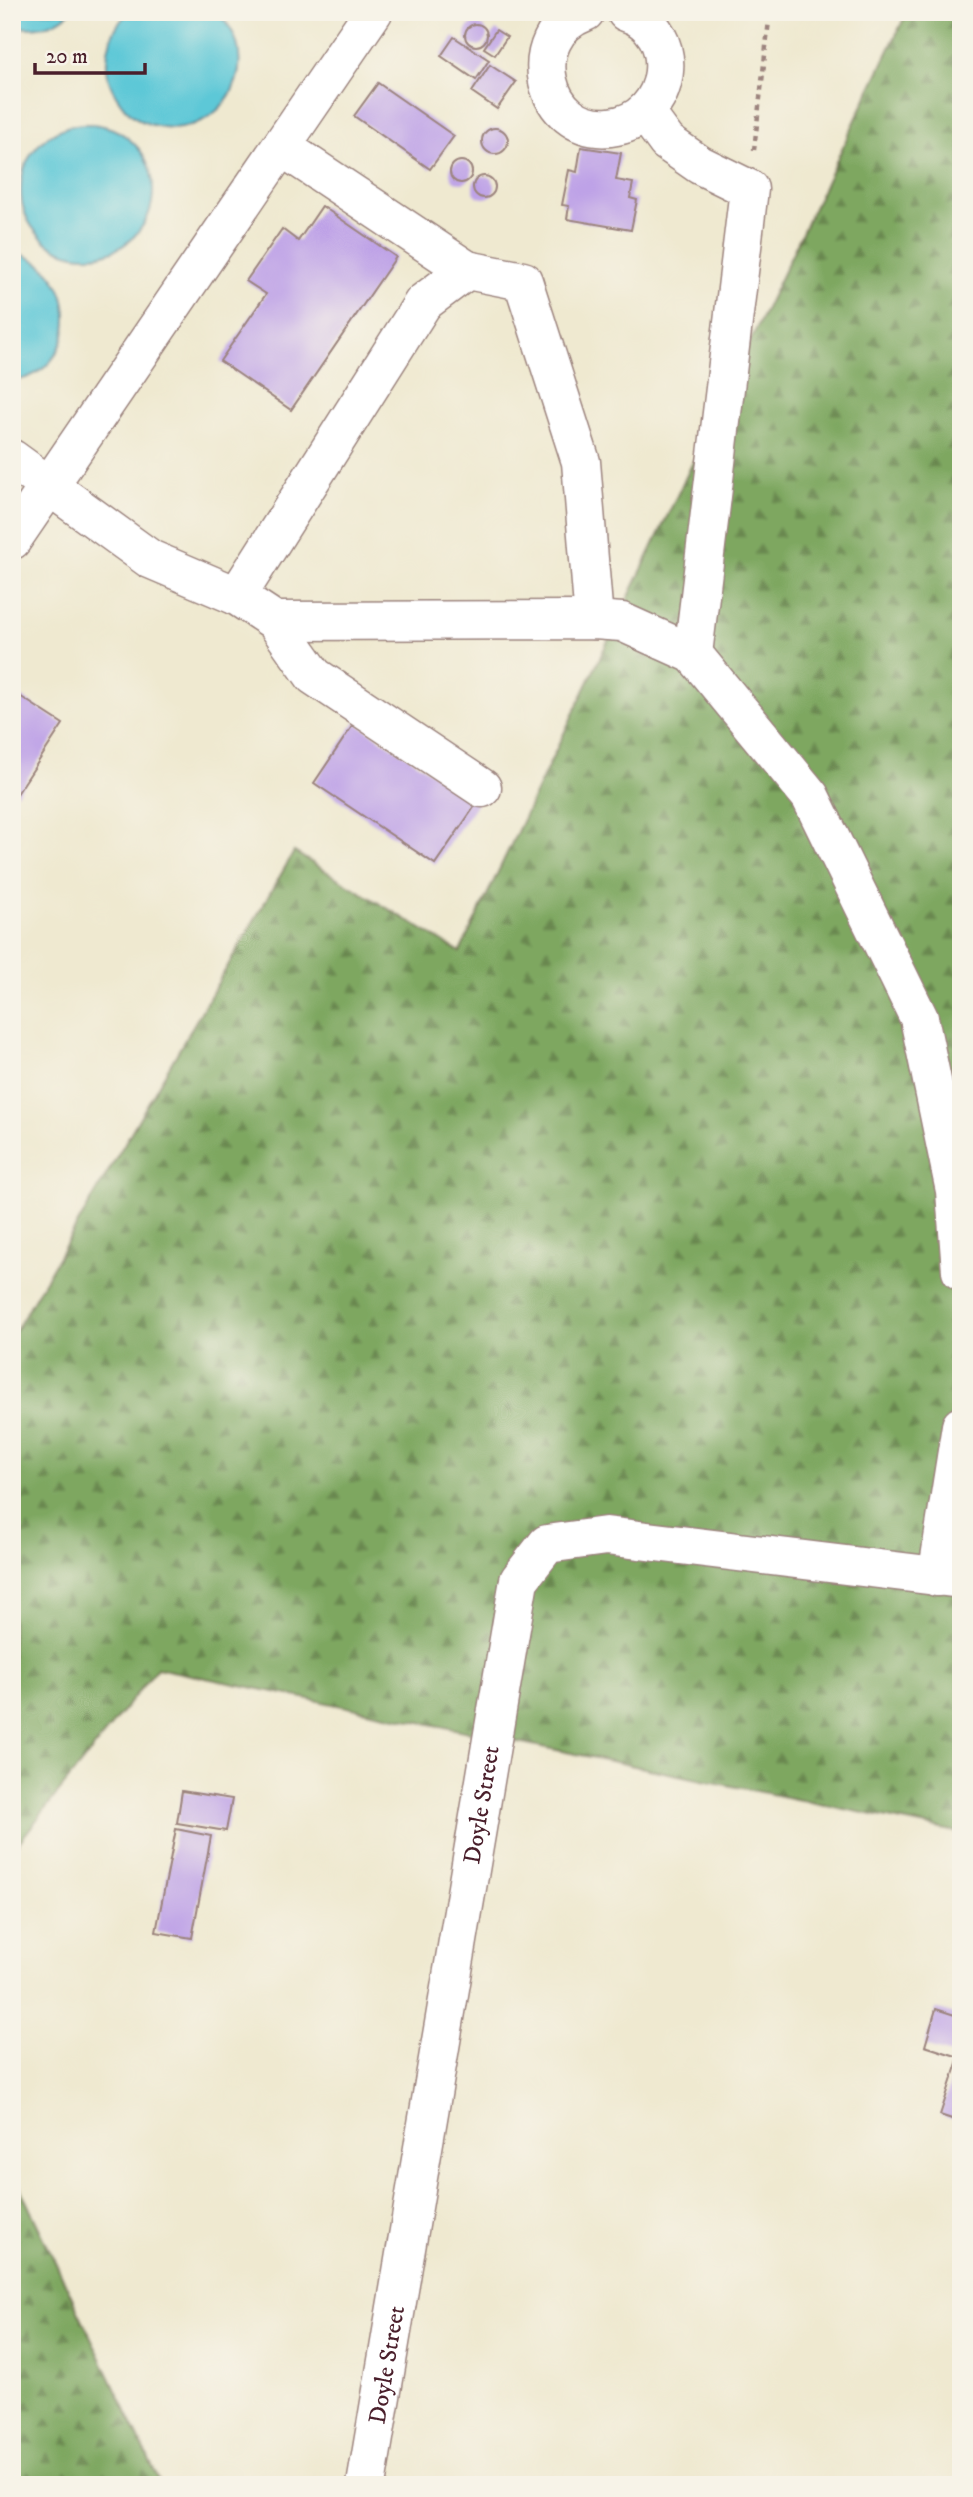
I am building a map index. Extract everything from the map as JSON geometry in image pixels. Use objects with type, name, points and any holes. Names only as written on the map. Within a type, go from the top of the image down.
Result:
[{"type":"street","points":[[12,540],[373,12]]},
{"type":"street","points":[[585,12],[575,16],[560,29],[549,46],[545,65],[548,84],[556,103],[571,116],[589,125],[609,127],[628,123],[645,112],[657,97],[664,79],[665,59],[659,41],[648,25],[626,12]]},
{"type":"street","points":[[645,112],[667,142],[700,165],[749,189],[693,654]]},
{"type":"street","points":[[282,147],[467,271],[523,281],[581,462],[594,620]]},
{"type":"street","points":[[237,596],[423,303],[467,271]]},
{"type":"street","points":[[12,459],[150,559],[237,596],[275,621],[314,676],[482,788]]},
{"type":"street","points":[[275,621],[622,622],[693,654],[810,796],[919,1018],[954,1191],[961,1271]]},
{"type":"street","points":[[949,1578],[961,1426]]},
{"type":"street","name":"Doyle Street","points":[[366,2485],[519,1580],[547,1544],[606,1536],[949,1578]]},
{"type":"path","points":[[749,189],[770,12]]},
{"type":"green space","points":[[907,12],[961,12],[961,1833],[157,1668],[12,1851],[12,1337],[294,852],[460,952]]},
{"type":"green space","points":[[12,2171],[161,2485],[12,2485]]},
{"type":"water","points":[[12,12],[70,12],[50,24],[28,28],[12,26]]},
{"type":"water","points":[[130,12],[216,12],[231,31],[239,51],[239,72],[232,92],[220,108],[202,121],[181,127],[148,124],[125,108],[111,86],[107,62],[115,31]]},
{"type":"water","points":[[87,124],[112,129],[134,143],[148,165],[153,190],[148,215],[134,237],[112,251],[87,256],[62,251],[40,237],[26,215],[21,190],[26,165],[40,143],[62,129]]},
{"type":"water","points":[[12,252],[36,262],[53,277],[63,297],[66,319],[62,341],[52,360],[35,374],[12,381]]},
{"type":"building","points":[[476,24],[484,27],[487,35],[484,43],[476,46],[468,43],[465,35],[468,27]]},
{"type":"building","points":[[496,30],[507,37],[495,55],[484,48]]},
{"type":"building","points":[[454,37],[489,60],[476,80],[441,56]]},
{"type":"building","points":[[490,65],[516,82],[497,109],[472,92]]},
{"type":"building","points":[[378,83],[454,136],[430,169],[354,116]]},
{"type":"building","points":[[495,128],[504,132],[508,141],[504,150],[495,154],[486,150],[482,141],[486,132]]},
{"type":"building","points":[[581,147],[621,153],[616,180],[633,183],[630,198],[637,200],[631,230],[567,219],[569,206],[562,205],[569,170],[577,172]]},
{"type":"building","points":[[461,161],[469,164],[472,172],[469,180],[461,183],[453,180],[450,172],[453,164]]},
{"type":"building","points":[[484,176],[492,179],[495,187],[492,195],[484,198],[476,195],[473,187],[476,179]]},
{"type":"building","points":[[322,206],[396,257],[291,410],[220,361],[266,294],[246,281],[282,229],[298,241]]},
{"type":"building","points":[[12,691],[63,724],[17,794],[12,791]]},
{"type":"building","points":[[355,722],[477,803],[435,864],[314,783]]},
{"type":"building","points":[[182,1791],[232,1799],[226,1831],[177,1823]]},
{"type":"building","points":[[176,1829],[211,1836],[192,1938],[156,1932]]},
{"type":"building","points":[[936,2009],[961,2017],[961,2122],[940,2115],[959,2057],[925,2046]]}]
